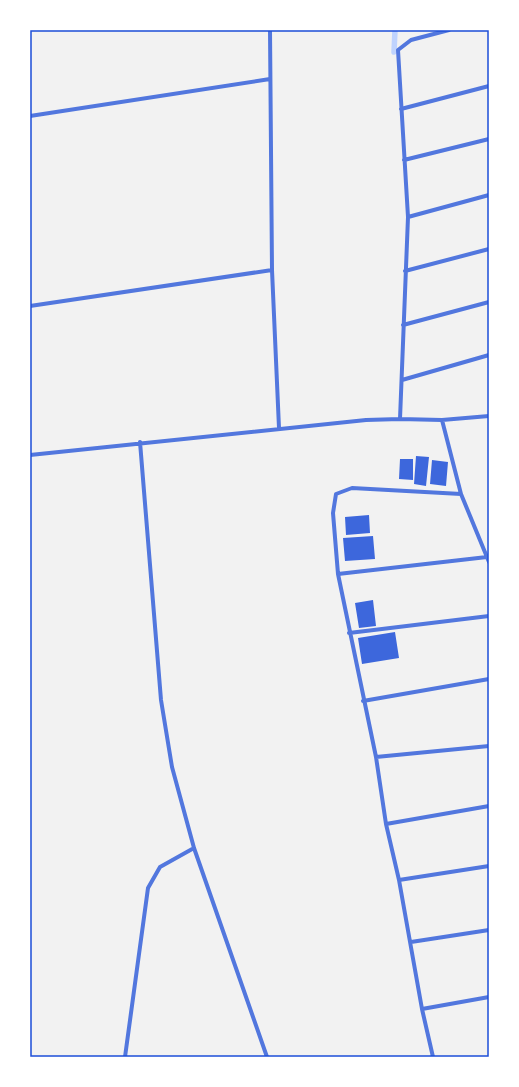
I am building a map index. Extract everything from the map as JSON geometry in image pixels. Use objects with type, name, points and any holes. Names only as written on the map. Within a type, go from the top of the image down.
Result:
[{"type":"street","points":[[270,30],[272,270],[279,428]]},
{"type":"street","points":[[400,418],[408,217],[398,50],[411,40],[449,30]]},
{"type":"street","points":[[30,116],[270,79]]},
{"type":"street","points":[[401,110],[489,86]]},
{"type":"street","points":[[404,160],[489,139]]},
{"type":"street","points":[[408,217],[489,195]]},
{"type":"street","points":[[405,271],[489,249]]},
{"type":"street","points":[[30,306],[272,270]]},
{"type":"street","points":[[403,325],[489,302]]},
{"type":"street","points":[[402,380],[489,355]]},
{"type":"street","points":[[30,455],[279,428],[400,418],[442,420],[489,416]]},
{"type":"street","points":[[338,574],[488,560],[461,494],[442,420]]},
{"type":"street","points":[[140,442],[161,700],[172,768],[194,848],[267,1057]]},
{"type":"street","points":[[433,1057],[422,1009],[399,880],[386,824],[376,757],[363,701],[338,574],[333,513],[336,494],[352,488],[461,494]]},
{"type":"street","points":[[349,633],[489,616]]},
{"type":"street","points":[[363,701],[489,679]]},
{"type":"street","points":[[376,757],[489,746]]},
{"type":"street","points":[[386,824],[489,806]]},
{"type":"street","points":[[125,1057],[148,888],[160,868],[194,848]]},
{"type":"street","points":[[399,880],[489,866]]},
{"type":"street","points":[[411,942],[489,930]]},
{"type":"street","points":[[422,1009],[489,997]]},
{"type":"building","points":[[416,456],[429,457],[426,486],[414,484]]},
{"type":"building","points":[[400,459],[413,459],[413,480],[399,479]]},
{"type":"building","points":[[432,460],[448,462],[446,486],[430,484]]},
{"type":"building","points":[[369,515],[370,533],[346,535],[345,517]]},
{"type":"building","points":[[373,536],[375,559],[345,561],[343,538]]},
{"type":"building","points":[[373,600],[376,626],[359,628],[355,603]]},
{"type":"building","points":[[395,632],[399,658],[362,664],[358,638]]},
{"type":"waterway","points":[[394,52],[395,30]]}]
